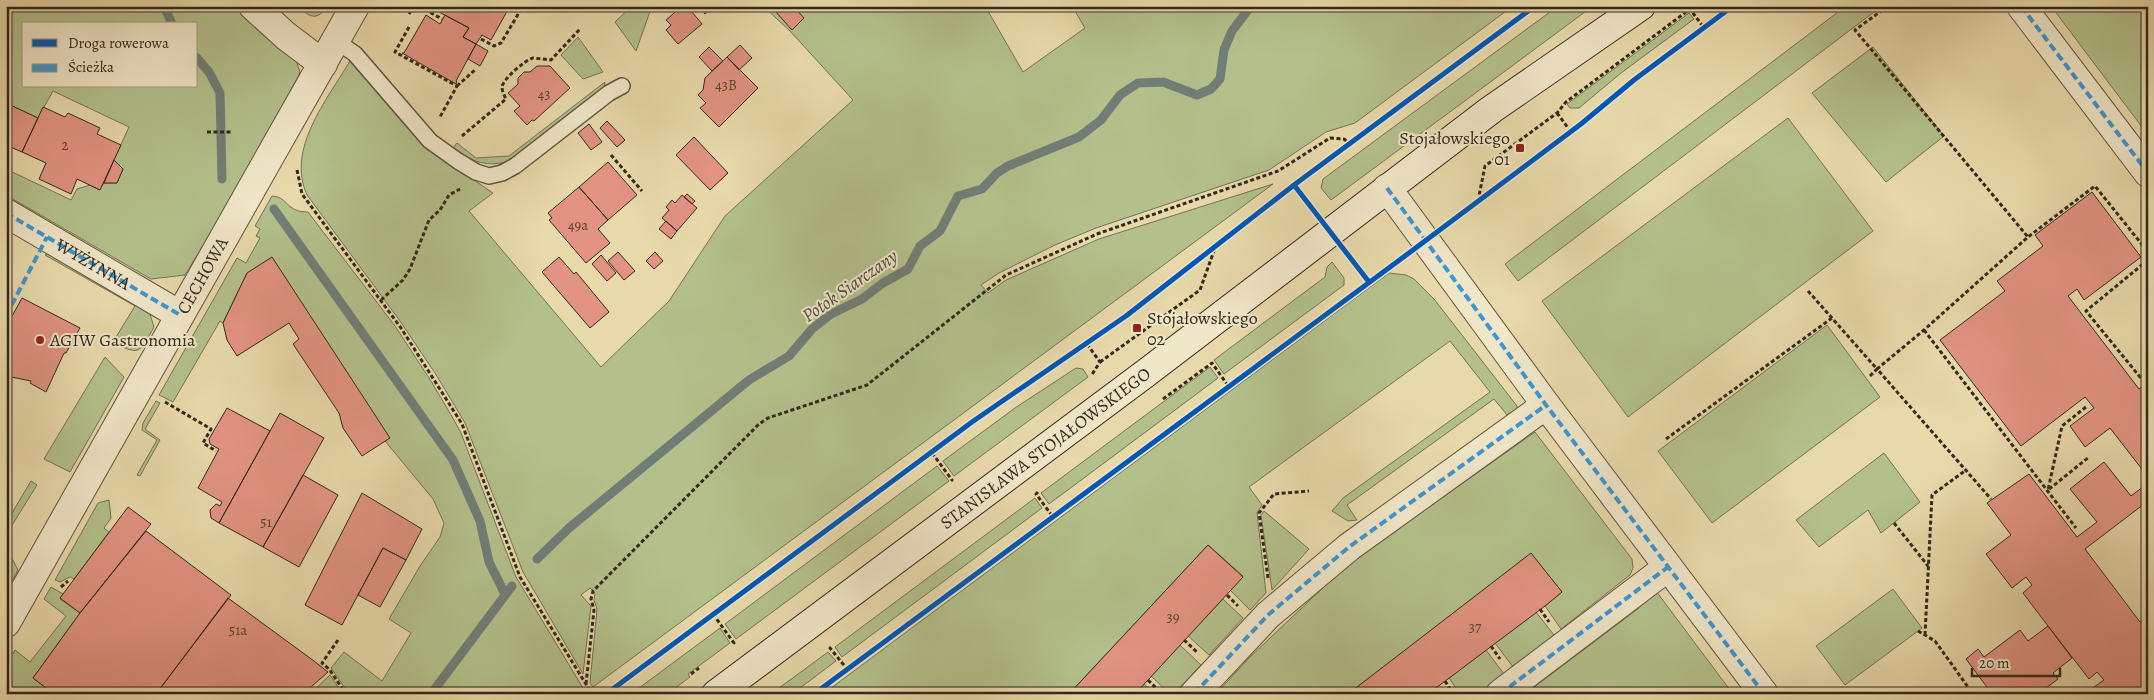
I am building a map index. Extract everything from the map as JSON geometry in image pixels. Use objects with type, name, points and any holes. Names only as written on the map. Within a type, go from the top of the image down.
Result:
[{"type":"street","points":[[253,6],[286,36],[329,52]]},
{"type":"street","name":"CECHOWA","points":[[6,624],[355,6]]},
{"type":"street","name":"STANISŁAWA STOJAŁOWSKIEGO","points":[[716,694],[1146,373],[1516,92],[1641,6]]},
{"type":"street","points":[[2021,6],[2148,172]]},
{"type":"street","points":[[1388,188],[1546,405],[1764,694]]},
{"type":"street","name":"WYŻYNNA","points":[[6,213],[180,315]]},
{"type":"street","points":[[1194,694],[1268,615],[1348,546],[1546,405]]},
{"type":"street","points":[[1500,694],[1668,567]]},
{"type":"lane","points":[[329,52],[355,54],[430,141],[476,172],[489,176],[502,174],[515,166],[609,93],[622,86]]},
{"type":"path","points":[[409,14],[414,6]]},
{"type":"path","points":[[419,6],[442,19]]},
{"type":"path","points":[[481,39],[494,46],[501,43],[523,6]]},
{"type":"path","points":[[1888,6],[1855,30],[2028,237]]},
{"type":"path","points":[[1478,201],[1485,166],[1557,113],[1566,102],[1690,9],[1704,28]]},
{"type":"path","points":[[409,27],[396,52],[457,86]]},
{"type":"path","points":[[455,141],[506,99],[502,85],[516,70],[533,58],[551,60],[582,28]]},
{"type":"path","points":[[430,141],[432,131],[457,86],[476,69]]},
{"type":"path","points":[[1557,113],[1571,132]]},
{"type":"path","points":[[207,132],[232,132]]},
{"type":"path","points":[[586,684],[594,610],[591,599],[593,591],[763,421],[781,413],[867,385],[1006,275],[1097,234],[1270,174],[1330,138],[1344,140],[1350,144]]},
{"type":"path","points":[[611,155],[642,191]]},
{"type":"path","points":[[296,164],[302,194],[381,300],[432,375],[462,424],[520,577],[592,694]]},
{"type":"path","points":[[381,300],[403,280],[410,269],[430,220],[440,210],[449,195],[474,180],[476,172]]},
{"type":"path","points":[[1870,376],[2028,237],[2096,186],[2148,252]]},
{"type":"path","points":[[1100,362],[1200,290],[1215,248]]},
{"type":"path","points":[[2148,260],[2086,311],[2140,377],[2148,370]]},
{"type":"path","points":[[1808,291],[1991,499]]},
{"type":"path","points":[[1666,439],[1832,318]]},
{"type":"path","points":[[1924,330],[2076,528]]},
{"type":"path","points":[[1087,344],[1094,355]]},
{"type":"path","points":[[1156,405],[1212,363],[1229,387]]},
{"type":"path","points":[[161,400],[211,429],[203,443],[216,450]]},
{"type":"path","points":[[2048,490],[2062,426],[2086,407]]},
{"type":"path","points":[[932,453],[940,464]]},
{"type":"path","points":[[2048,490],[2088,457]]},
{"type":"path","points":[[1925,635],[1932,495],[1966,470]]},
{"type":"path","points":[[1028,500],[1044,488]]},
{"type":"path","points":[[1269,586],[1259,513],[1274,494],[1309,491]]},
{"type":"path","points":[[1036,494],[1054,517]]},
{"type":"path","points":[[1894,523],[1929,567]]},
{"type":"path","points":[[713,614],[734,643],[727,648]]},
{"type":"path","points":[[1918,631],[1935,641],[1973,694]]},
{"type":"path","points":[[338,640],[322,663],[330,670],[346,694]]},
{"type":"path","points":[[838,642],[830,648],[847,669]]},
{"type":"path","points":[[691,674],[705,664]]},
{"type":"path","points":[[1148,680],[1162,694]]},
{"type":"path","points":[[1445,681],[1453,694]]},
{"type":"green space","points":[[6,6],[237,6],[295,57],[300,72],[220,218],[185,275],[151,279],[6,195],[6,169],[71,200],[77,189],[90,185],[99,190],[104,183],[117,183],[123,169],[114,160],[129,127],[53,91],[38,118],[6,103]]},
{"type":"green space","points":[[298,6],[328,6],[317,16],[313,16]]},
{"type":"green space","points":[[632,6],[652,6],[636,51],[615,22]]},
{"type":"green space","points":[[763,6],[775,11],[780,6],[985,6],[1023,72],[1085,28],[1072,6],[1513,6],[1355,123],[1326,132],[1269,170],[1096,228],[1055,245],[999,273],[981,285],[988,293],[1006,280],[1099,239],[1273,184],[593,687],[590,683],[597,609],[594,600],[595,593],[590,588],[581,595],[591,606],[583,674],[523,572],[465,423],[435,373],[400,321],[307,195],[302,178],[302,160],[305,143],[321,108],[350,61],[423,146],[493,193],[469,211],[601,367],[669,301],[725,216],[853,100],[790,31]]},
{"type":"green space","points":[[1558,6],[1593,6],[1331,200],[1321,188],[1323,179]]},
{"type":"green space","points":[[1846,6],[1882,6],[1518,281],[1505,264]]},
{"type":"green space","points":[[2051,6],[2148,6],[2148,135]]},
{"type":"green space","points":[[1689,13],[1694,19],[1621,73],[1579,108],[1570,108],[1567,104]]},
{"type":"green space","points":[[578,37],[603,72],[583,79],[561,55]]},
{"type":"green space","points":[[1873,47],[1944,136],[1886,182],[1812,93]]},
{"type":"green space","points":[[605,82],[604,88],[507,162],[491,164],[478,162],[453,148],[457,143],[476,158],[509,156]]},
{"type":"green space","points":[[1788,118],[1873,231],[1628,417],[1542,301]]},
{"type":"green space","points":[[272,196],[282,199],[295,210],[308,212],[395,326],[431,381],[461,433],[516,577],[586,693],[349,694],[331,668],[344,652],[382,681],[411,633],[389,619],[420,566],[440,537],[444,523],[433,499],[385,441],[272,258],[247,273],[223,323],[220,321],[173,402],[159,395],[237,258],[246,263],[260,238],[256,236],[260,229],[255,226]]},
{"type":"green space","points":[[57,252],[149,311],[154,327],[139,350],[129,350],[113,342],[135,306],[45,255]]},
{"type":"green space","points":[[1332,262],[1344,278],[1344,285],[1224,374],[1214,360],[1325,277],[1327,267]]},
{"type":"green space","points":[[1389,273],[1406,275],[1414,279],[1434,299],[1517,406],[1517,409],[1507,415],[1494,399],[1347,505],[1357,520],[1348,521],[1332,511],[1343,498],[1490,392],[1450,341],[1249,487],[1262,505],[1257,513],[1266,593],[1250,610],[1230,590],[1243,576],[1208,545],[1069,694],[823,694]]},
{"type":"green space","points":[[1827,325],[1880,397],[1712,523],[1658,451]]},
{"type":"green space","points":[[105,357],[124,377],[70,472],[44,459]]},
{"type":"green space","points":[[1210,367],[1218,378],[1049,504],[1041,493]]},
{"type":"green space","points":[[1076,368],[1083,369],[1088,377],[954,476],[943,461],[1015,408]]},
{"type":"green space","points":[[156,401],[160,403],[145,429],[160,440],[140,476],[137,475],[157,440],[142,430],[143,423]]},
{"type":"green space","points":[[1535,432],[1632,559],[1633,568],[1630,575],[1561,629],[1545,606],[1562,592],[1531,554],[1348,694],[1216,694],[1250,657],[1347,565]]},
{"type":"green space","points":[[1884,453],[1920,502],[1881,533],[1868,510],[1819,547],[1796,520]]},
{"type":"green space","points":[[937,466],[949,481],[736,639],[725,624]]},
{"type":"green space","points":[[31,481],[37,485],[6,535],[6,523]]},
{"type":"green space","points":[[1035,498],[1042,508],[842,657],[835,647]]},
{"type":"green space","points":[[109,500],[111,518],[104,528],[109,532],[74,579],[70,577],[60,582],[55,580],[98,503]]},
{"type":"green space","points":[[1264,511],[1309,549],[1272,590],[1261,515]]},
{"type":"green space","points":[[6,547],[18,570],[6,592]]},
{"type":"green space","points":[[51,587],[63,594],[60,599],[80,613],[33,678],[46,688],[43,694],[13,694],[10,659],[15,650],[30,662],[66,616],[44,599]]},
{"type":"green space","points":[[1893,589],[1922,628],[1845,685],[1816,646]]},
{"type":"green space","points":[[1656,591],[1733,694],[1525,694],[1639,608],[1634,601]]},
{"type":"green space","points":[[1223,599],[1243,618],[1209,655],[1188,636]]},
{"type":"green space","points":[[1536,612],[1554,635],[1513,667],[1495,643]]},
{"type":"green space","points":[[720,628],[730,643],[688,674],[690,677],[667,694],[631,694]]},
{"type":"green space","points":[[1180,645],[1201,665],[1174,694],[1170,694],[1151,676]]},
{"type":"green space","points":[[1486,650],[1504,674],[1479,694],[1460,694],[1449,678]]},
{"type":"green space","points":[[828,652],[836,661],[792,694],[771,694]]},
{"type":"green space","points":[[330,675],[343,694],[310,694]]},
{"type":"green space","points":[[1144,684],[1155,694],[1135,694]]},
{"type":"building","points":[[442,6],[510,6],[491,40],[482,35],[476,44],[463,37],[469,28],[439,12]]},
{"type":"building","points":[[682,6],[687,6],[702,24],[678,44],[666,30],[671,25],[666,20]]},
{"type":"building","points":[[699,6],[714,6],[705,14]]},
{"type":"building","points":[[780,6],[793,6],[804,18],[792,30],[775,11]]},
{"type":"building","points":[[426,15],[440,24],[445,15],[469,28],[463,37],[476,44],[456,84],[402,53],[404,53]]},
{"type":"building","points":[[476,44],[488,51],[480,66],[468,59]]},
{"type":"building","points":[[740,45],[752,58],[739,70],[727,57]]},
{"type":"building","points":[[709,47],[723,61],[712,71],[699,57]]},
{"type":"building","points":[[727,57],[758,88],[719,127],[700,108],[706,103],[698,95],[703,90],[705,78]]},
{"type":"building","points":[[537,66],[550,66],[570,88],[534,121],[532,120],[527,125],[514,111],[520,106],[508,93],[518,84],[518,78],[524,72],[530,72]]},
{"type":"building","points":[[6,103],[38,118],[22,152],[6,145]]},
{"type":"building","points":[[43,107],[65,117],[68,113],[100,128],[97,134],[121,145],[100,190],[77,179],[71,194],[39,179],[46,163],[22,152]]},
{"type":"building","points":[[607,121],[625,140],[617,147],[600,128]]},
{"type":"building","points":[[589,124],[602,142],[591,150],[578,133]]},
{"type":"building","points":[[694,137],[728,173],[710,190],[676,155]]},
{"type":"building","points":[[114,160],[123,169],[117,183],[104,183]]},
{"type":"building","points":[[608,162],[637,195],[608,220],[579,187]]},
{"type":"building","points":[[579,187],[608,220],[598,229],[610,243],[586,263],[549,220],[552,218],[548,213]]},
{"type":"building","points":[[2092,192],[2141,257],[2084,300],[2077,289],[2068,296],[2139,389],[2148,383],[2148,477],[2110,428],[2085,447],[2070,426],[2094,408],[2085,397],[2021,446],[1940,340],[2005,291],[1997,281],[2043,246],[2035,235]]},
{"type":"building","points":[[687,194],[695,201],[692,204],[684,197]]},
{"type":"building","points":[[682,195],[697,208],[677,231],[662,218],[669,210],[666,207],[672,200],[675,203]]},
{"type":"building","points":[[666,221],[677,231],[671,239],[659,229]]},
{"type":"building","points":[[618,252],[635,271],[624,280],[608,261]]},
{"type":"building","points":[[655,252],[663,261],[654,269],[646,261]]},
{"type":"building","points":[[601,255],[616,273],[607,281],[592,264]]},
{"type":"building","points":[[272,257],[390,438],[362,456],[343,428],[339,413],[293,344],[299,339],[289,323],[237,356],[227,340],[223,323],[247,273]]},
{"type":"building","points":[[559,257],[574,274],[576,272],[609,312],[590,328],[542,272]]},
{"type":"building","name":"AGIW Gastronomia","points":[[22,298],[80,328],[66,353],[64,353],[46,392],[30,383],[31,381],[6,376],[6,327]]},
{"type":"building","points":[[227,408],[270,431],[219,523],[211,518],[210,510],[216,504],[220,506],[222,502],[198,488],[219,449],[210,444],[209,439]]},
{"type":"building","points":[[280,413],[324,438],[263,547],[219,523]]},
{"type":"building","points":[[2104,462],[2131,496],[2148,483],[2148,501],[2085,549],[2140,622],[2148,616],[2148,694],[2092,694],[2090,690],[2104,680],[2097,672],[2089,679],[2023,593],[2032,585],[2026,577],[2012,588],[1986,554],[2011,535],[1987,503],[2029,474],[2077,537],[2097,522],[2070,489]]},
{"type":"building","points":[[303,475],[338,495],[299,567],[263,547]]},
{"type":"building","points":[[362,493],[422,529],[406,560],[383,548],[342,625],[305,605]]},
{"type":"building","points":[[128,507],[151,524],[80,613],[60,598]]},
{"type":"building","points":[[146,531],[231,595],[156,694],[54,694],[33,678],[80,613]]},
{"type":"building","points":[[1208,545],[1243,577],[1135,694],[1069,694]]},
{"type":"building","points":[[383,548],[406,560],[380,607],[358,595]]},
{"type":"building","points":[[1531,553],[1562,592],[1545,606],[1428,694],[1348,694]]},
{"type":"building","points":[[228,598],[328,672],[303,694],[156,694]]},
{"type":"building","points":[[2048,626],[2072,658],[2053,673],[2058,679],[2038,694],[2001,694],[1999,691],[1992,694],[1966,659],[1978,649],[1984,657],[2020,630],[2028,641]]},
{"type":"waterway","points":[[164,6],[171,22]]},
{"type":"waterway","name":"Potok Siarczany","points":[[537,559],[569,528],[749,380],[789,356],[812,329],[831,314],[862,299],[883,283],[908,269],[920,246],[940,231],[958,196],[982,189],[997,173],[1008,166],[1079,137],[1101,120],[1120,95],[1138,83],[1163,82],[1197,95],[1211,89],[1220,79],[1224,50],[1232,31],[1251,6]]},
{"type":"waterway","points":[[198,59],[209,72],[220,93],[222,179]]},
{"type":"waterway","points":[[274,209],[453,460],[480,521],[489,562],[505,594]]},
{"type":"waterway","name":"Potok Siarczany","points":[[431,694],[512,586]]},
{"type":"marked path","points":[[2021,6],[2148,173]]},
{"type":"marked path","points":[[1387,188],[1546,405],[1764,694]]},
{"type":"marked path","points":[[6,213],[180,315]]},
{"type":"marked path","points":[[6,316],[47,237]]},
{"type":"marked path","points":[[1194,694],[1268,615],[1349,547],[1546,405]]},
{"type":"marked path","points":[[1500,694],[1668,567]]},
{"type":"cycle path","points":[[606,694],[972,422],[1126,316],[1294,185],[1535,6]]},
{"type":"cycle path","points":[[814,694],[1413,250],[1581,124],[1634,80],[1733,6]]},
{"type":"cycle path","points":[[1294,185],[1369,282]]},
{"type":"place","name":"Stojałowskiego 01","points":[[1520,148]]},
{"type":"place","name":"Stojałowskiego 02","points":[[1137,328]]},
{"type":"place","name":"AGIW Gastronomia","points":[[40,340]]}]
